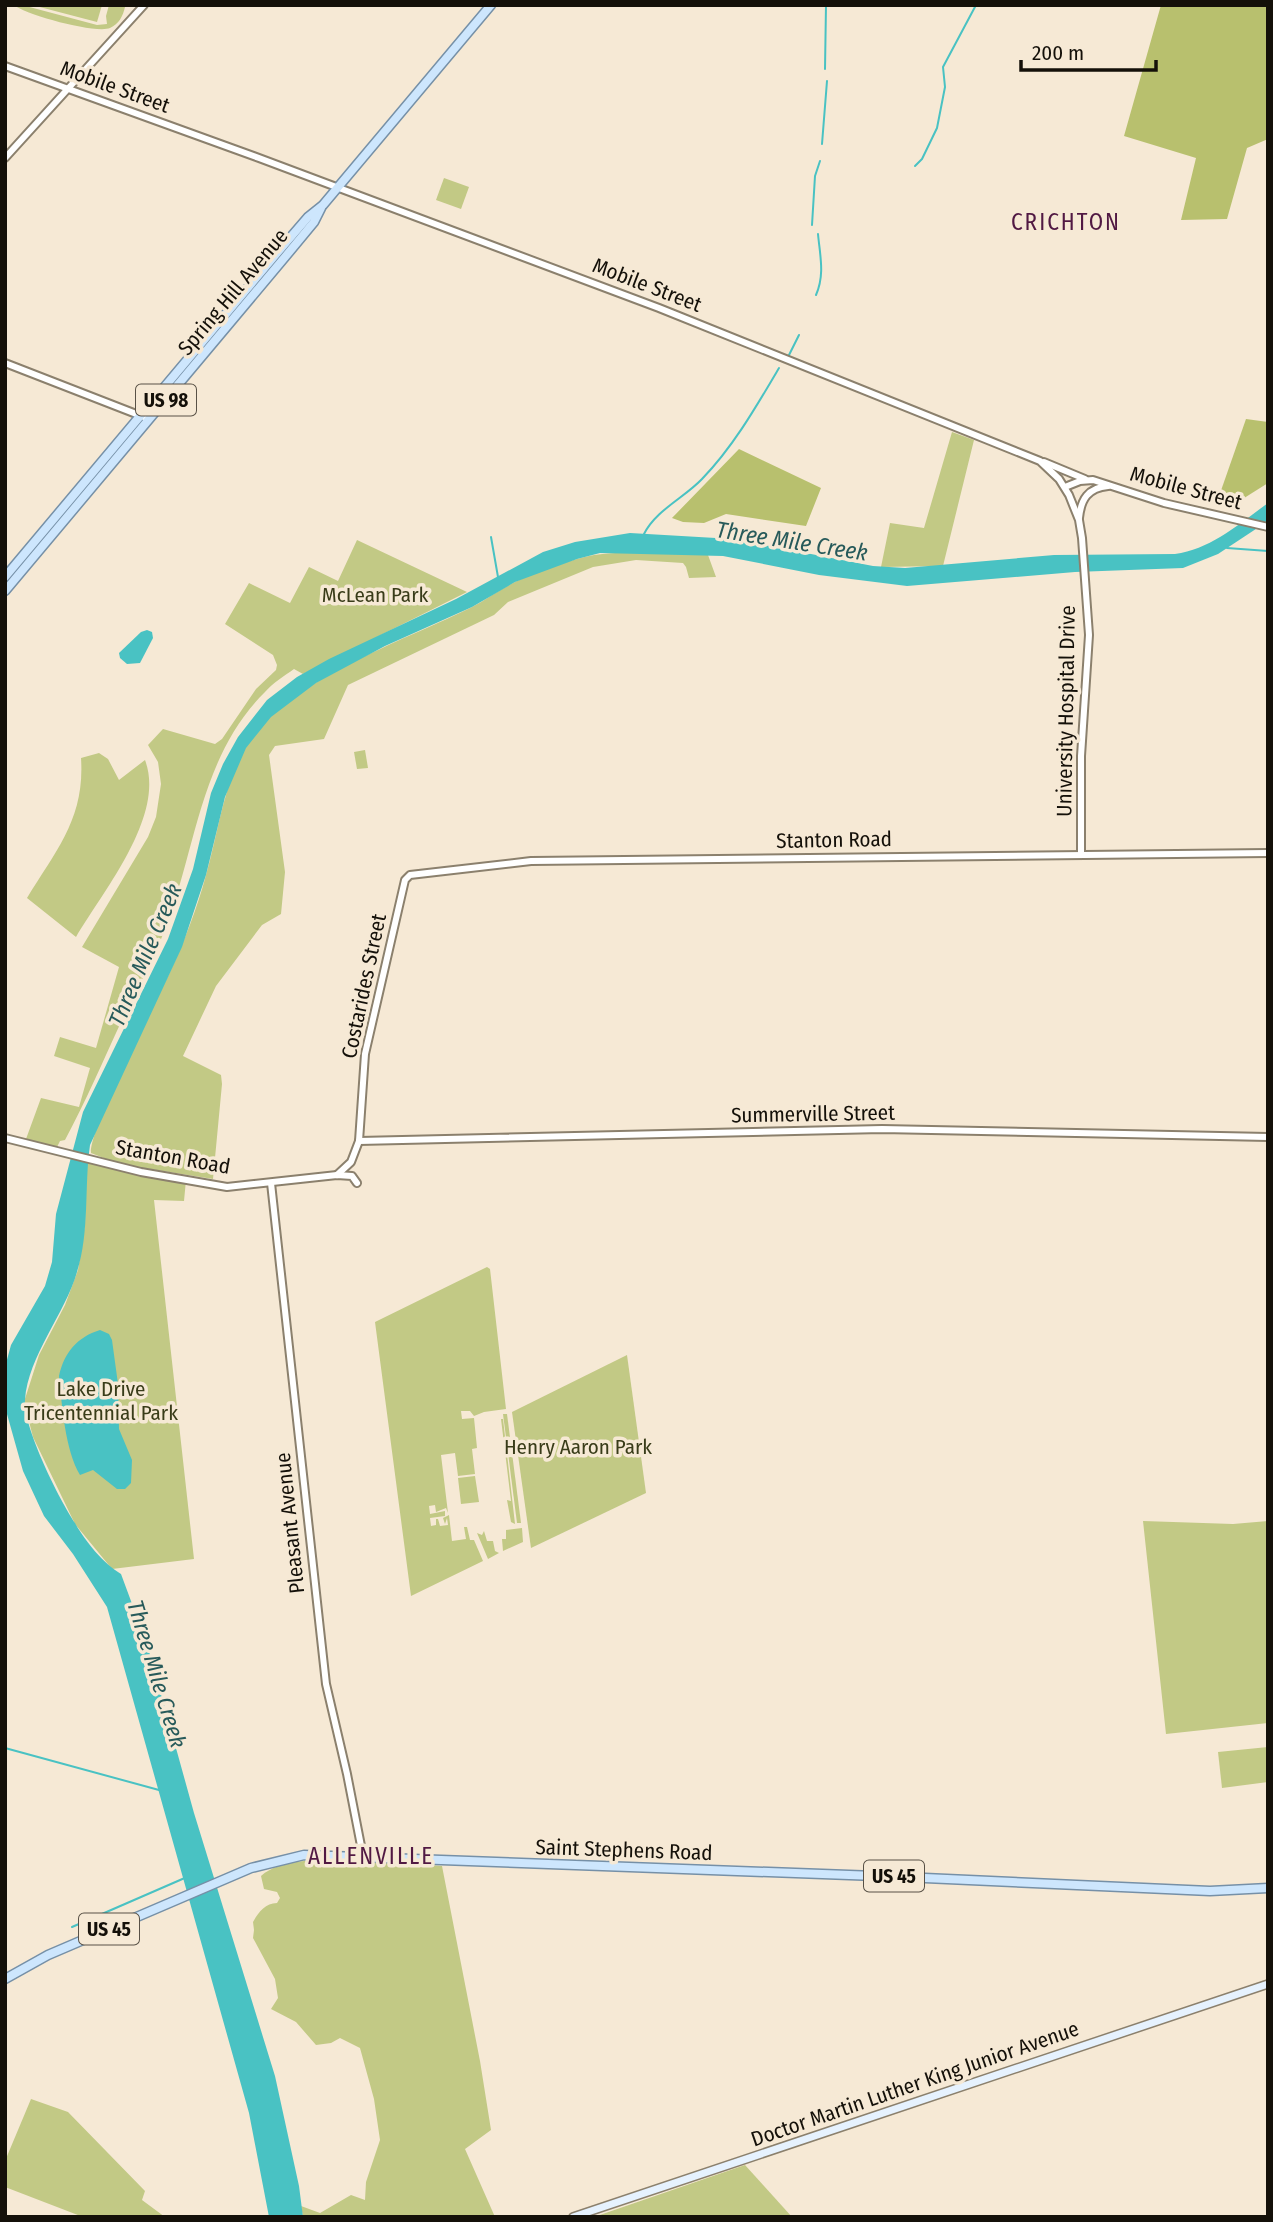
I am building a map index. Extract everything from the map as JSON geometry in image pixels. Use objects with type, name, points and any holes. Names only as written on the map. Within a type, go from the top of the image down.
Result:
[{"type":"main road","name":"Spring Hill Avenue","points":[[5,591],[308,216],[323,205],[491,5]]},
{"type":"main road","name":"Spring Hill Avenue","points":[[5,577],[145,417]]},
{"type":"main road","name":"Saint Stephens Road","points":[[5,1979],[48,1955],[228,1878],[255,1867],[304,1855],[1210,1891],[1268,1888]]},
{"type":"main road","name":"Doctor Martin Luther King Junior Avenue","points":[[573,2217],[1268,1984]]},
{"type":"street","points":[[5,158],[144,5]]},
{"type":"street","name":"Mobile Street","points":[[5,66],[696,322],[1040,461],[1065,487],[1087,480],[1164,503],[1268,527]]},
{"type":"street","points":[[5,363],[145,417]]},
{"type":"street","points":[[1040,461],[1087,480]]},
{"type":"street","points":[[1079,520],[1081,506],[1087,494],[1111,485]]},
{"type":"street","name":"University Hospital Drive","points":[[1065,487],[1079,520],[1082,538],[1089,635],[1081,756],[1081,855]]},
{"type":"street","name":"Stanton Road","points":[[405,880],[410,875],[531,861],[1268,853]]},
{"type":"street","name":"Costarides Street","points":[[359,1142],[365,1054],[405,880]]},
{"type":"street","name":"Summerville Street","points":[[359,1142],[891,1129],[1268,1136]]},
{"type":"street","name":"Stanton Road","points":[[5,1138],[159,1176],[228,1186],[337,1175],[352,1176],[358,1183]]},
{"type":"street","points":[[337,1175],[351,1162],[359,1142]]},
{"type":"street","points":[[337,1175],[352,1167],[360,1153]]},
{"type":"street","name":"Pleasant Avenue","points":[[271,1183],[326,1684],[363,1856]]},
{"type":"green space","points":[[14,5],[97,25],[107,24],[109,5],[125,7],[116,24],[102,29],[61,22],[32,14]]},
{"type":"green space","points":[[32,5],[102,5],[97,22]]},
{"type":"green space","points":[[1161,5],[1268,5],[1268,139],[1247,148],[1227,219],[1181,220],[1196,158],[1124,136]]},
{"type":"green space","points":[[444,178],[469,187],[461,209],[436,200]]},
{"type":"green space","points":[[1246,419],[1268,422],[1268,483],[1233,505],[1217,502]]},
{"type":"green space","points":[[952,432],[974,440],[943,566],[881,567],[890,523],[924,528]]},
{"type":"green space","points":[[739,449],[821,488],[806,526],[726,514],[704,523],[683,522],[672,518]]},
{"type":"green space","name":"McLean Park","points":[[357,540],[467,592],[303,674],[294,669],[268,689],[242,719],[211,779],[159,944],[73,1125],[65,1140],[60,1141],[57,1147],[26,1139],[41,1098],[79,1107],[90,1068],[54,1056],[60,1037],[96,1048],[119,967],[82,947],[148,837],[156,817],[161,784],[158,762],[148,745],[163,729],[215,744],[222,739],[256,689],[276,670],[277,665],[273,655],[225,624],[249,583],[290,603],[309,567],[338,581]]},
{"type":"green space","points":[[646,552],[708,555],[716,577],[689,578],[683,563],[636,560],[593,567],[508,602],[494,615],[348,685],[324,739],[275,746],[269,755],[285,872],[281,914],[262,925],[216,986],[183,1056],[221,1075],[213,1179],[119,1164],[91,1153],[100,1119],[190,925],[231,778],[245,748],[263,724],[316,682],[472,607],[528,576],[586,557]]},
{"type":"green space","points":[[365,750],[368,768],[357,769],[354,752]]},
{"type":"green space","points":[[99,753],[108,759],[119,780],[145,760],[149,781],[147,804],[129,852],[76,937],[27,898],[74,816],[81,779],[81,758]]},
{"type":"green space","name":"Lake Drive Tricentennial Park","points":[[88,1159],[186,1180],[184,1201],[154,1200],[194,1559],[112,1569],[75,1524],[33,1437],[24,1402],[39,1355],[65,1305],[78,1270],[85,1224]]},
{"type":"green space","points":[[487,1267],[490,1269],[506,1409],[474,1416],[470,1411],[461,1411],[462,1419],[474,1418],[477,1448],[472,1449],[475,1474],[458,1476],[455,1453],[441,1455],[448,1513],[446,1508],[436,1512],[435,1505],[429,1506],[430,1514],[445,1511],[445,1516],[430,1518],[431,1526],[436,1525],[436,1519],[440,1526],[448,1525],[447,1518],[445,1524],[443,1518],[449,1515],[452,1541],[466,1539],[464,1527],[467,1527],[470,1540],[474,1540],[483,1561],[411,1596],[375,1322]]},
{"type":"green space","name":"Henry Aaron Park","points":[[627,1355],[646,1493],[531,1548],[512,1412]]},
{"type":"green space","points":[[503,1414],[507,1414],[521,1523],[517,1523]]},
{"type":"green space","points":[[501,1419],[515,1524],[511,1522],[507,1500],[511,1501]]},
{"type":"green space","points":[[475,1476],[479,1502],[461,1504],[458,1478]]},
{"type":"green space","points":[[1143,1521],[1233,1524],[1268,1521],[1268,1723],[1166,1734]]},
{"type":"green space","points":[[522,1528],[523,1542],[503,1551],[502,1539],[506,1539],[506,1530]]},
{"type":"green space","points":[[484,1531],[487,1541],[493,1541],[495,1551],[499,1553],[488,1559],[477,1533],[482,1535]]},
{"type":"green space","points":[[1268,1747],[1268,1782],[1222,1788],[1218,1752]]},
{"type":"green space","points":[[347,1859],[442,1866],[491,2130],[465,2149],[495,2217],[303,2217],[301,2206],[320,2213],[351,2195],[365,2200],[366,2182],[380,2140],[374,2099],[360,2048],[340,2038],[331,2043],[316,2045],[296,2022],[271,2009],[278,1998],[275,1979],[253,1938],[253,1922],[262,1909],[277,1903],[280,1898],[277,1892],[264,1889],[261,1876],[269,1870],[302,1861]]},
{"type":"green space","points":[[31,2099],[68,2112],[145,2191],[142,2200],[165,2217],[83,2217],[5,2187],[5,2161]]},
{"type":"green space","points":[[745,2165],[792,2217],[594,2217]]},
{"type":"water","points":[[1268,503],[1268,521],[1218,554],[1183,568],[1075,572],[907,586],[819,575],[723,556],[600,553],[515,582],[472,607],[385,646],[316,683],[271,717],[246,748],[225,797],[206,875],[182,947],[90,1145],[84,1241],[77,1272],[33,1367],[25,1400],[30,1427],[52,1481],[84,1537],[101,1558],[121,1574],[148,1647],[194,1813],[275,2076],[299,2186],[303,2217],[269,2217],[249,2113],[107,1607],[73,1554],[44,1516],[23,1471],[5,1407],[5,1367],[11,1345],[45,1286],[52,1262],[56,1214],[83,1112],[168,939],[193,869],[211,793],[238,737],[267,700],[297,677],[456,599],[543,552],[575,542],[630,533],[733,539],[873,566],[905,568],[1054,555],[1175,554],[1213,541]]},
{"type":"water","points":[[141,632],[152,632],[153,638],[140,663],[127,664],[120,658],[119,653]]},
{"type":"water","points":[[100,1330],[109,1334],[112,1340],[118,1384],[119,1429],[132,1460],[131,1483],[125,1489],[117,1489],[93,1470],[80,1475],[65,1427],[59,1376],[61,1368],[68,1353],[78,1342]]},
{"type":"waterway","points":[[825,69],[826,5]]},
{"type":"waterway","points":[[915,166],[922,159],[937,128],[945,87],[943,67],[976,5]]},
{"type":"waterway","points":[[822,144],[827,81]]},
{"type":"waterway","points":[[812,225],[815,176],[820,161]]},
{"type":"waterway","points":[[816,295],[821,272],[818,234]]},
{"type":"waterway","points":[[789,355],[799,335]]},
{"type":"waterway","points":[[644,534],[656,518],[695,486],[724,454],[779,368]]},
{"type":"waterway","points":[[491,537],[498,577]]},
{"type":"waterway","points":[[1227,548],[1268,551]]},
{"type":"waterway","points":[[5,1748],[159,1790]]},
{"type":"waterway","points":[[72,1927],[187,1877]]},
{"type":"district","name":"CRICHTON","points":[[1066,222]]},
{"type":"district","name":"ALLENVILLE","points":[[371,1856]]},
{"type":"water label","name":"Three Mile Creek","points":[[792,541]]},
{"type":"water label","name":"Three Mile Creek","points":[[145,955]]},
{"type":"water label","name":"Three Mile Creek","points":[[157,1674]]}]
